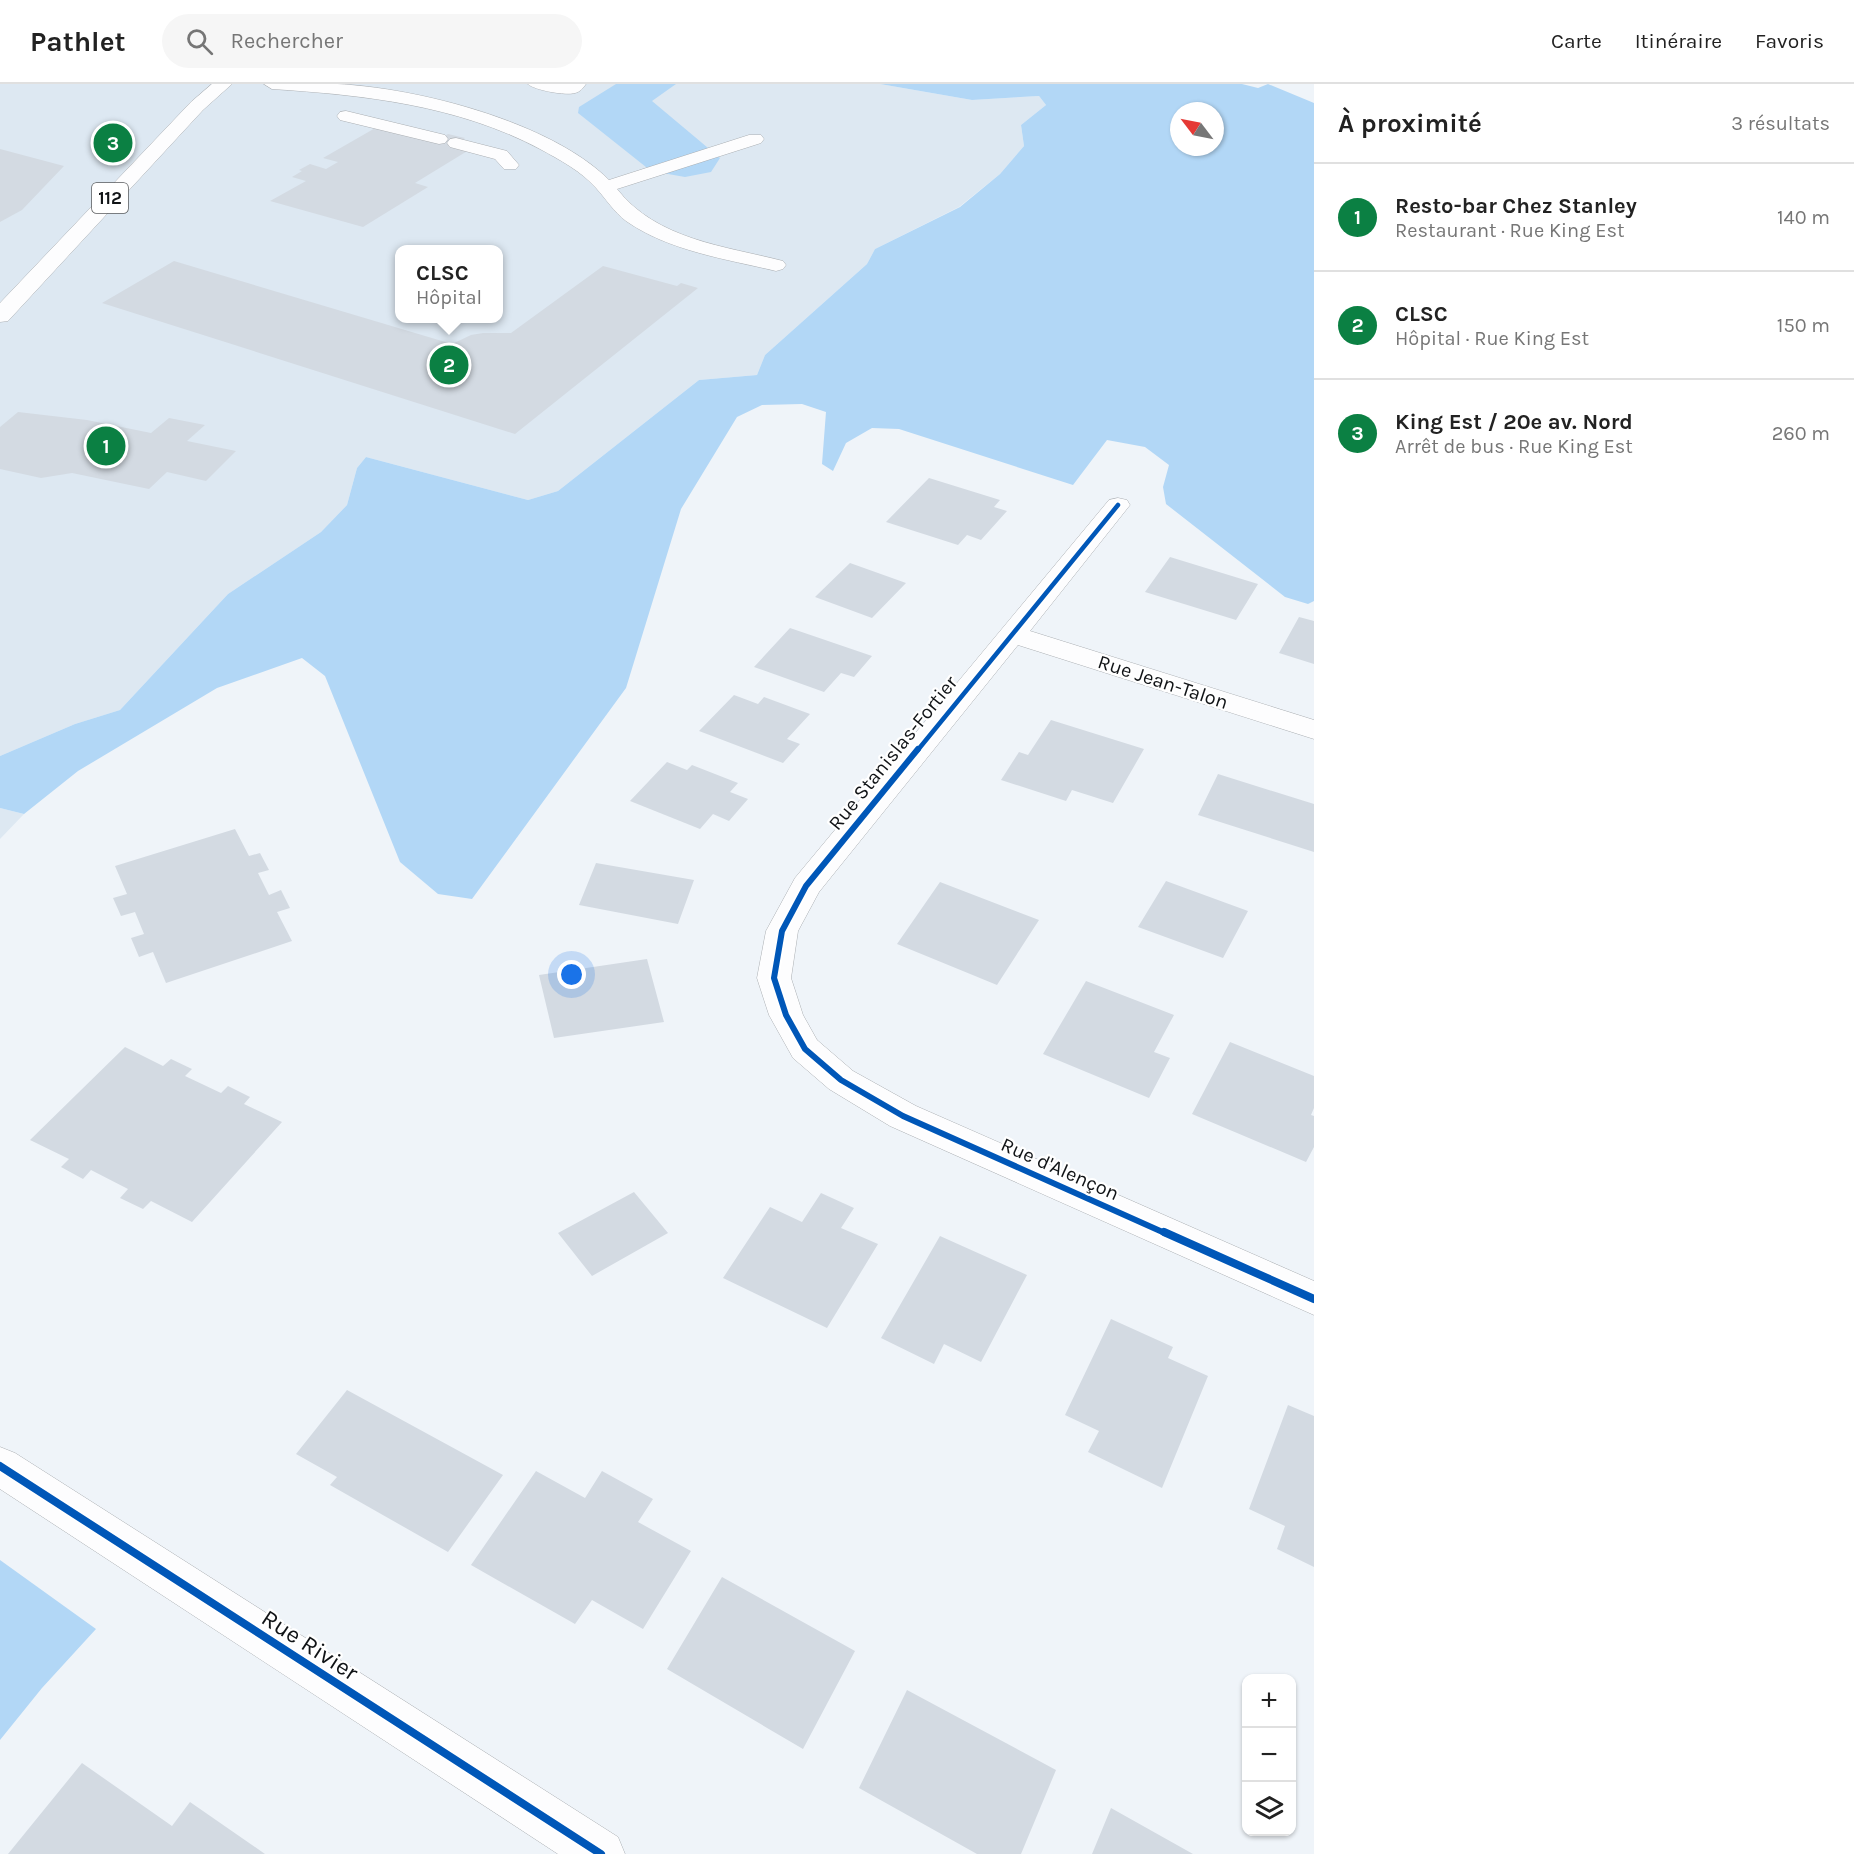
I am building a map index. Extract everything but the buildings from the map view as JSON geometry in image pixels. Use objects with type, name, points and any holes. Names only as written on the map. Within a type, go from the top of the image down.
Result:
[{"type":"street","name":"112","points":[[0,316],[173,131],[223,84]]},
{"type":"street","name":"Rue Stanislas-Fortier","points":[[805,1049],[786,1015],[774,978],[782,931],[806,886],[1118,505]]},
{"type":"street","name":"Rue Jean-Talon","points":[[1012,634],[1314,730]]},
{"type":"street","name":"Rue d'Alençon","points":[[805,1049],[841,1080],[903,1116],[1314,1299]]},
{"type":"street","name":"Rue Rivier","points":[[0,1466],[601,1854]]},
{"type":"lane","points":[[272,84],[345,88],[385,94],[471,116],[543,144],[580,166],[606,188],[623,209],[647,226],[695,244],[776,265]]},
{"type":"lane","points":[[536,84],[572,89],[578,84]]},
{"type":"lane","points":[[346,116],[501,155],[510,165]]},
{"type":"lane","points":[[606,188],[755,138]]},
{"type":"shaded area","points":[[0,84],[880,84],[972,100],[1039,96],[1046,105],[1021,125],[1024,146],[1000,174],[959,207],[875,249],[867,264],[765,355],[757,375],[699,380],[558,491],[528,500],[366,457],[357,468],[347,505],[321,532],[228,594],[120,710],[75,724],[0,756]]},
{"type":"shaded area","points":[[616,84],[676,84],[652,101],[720,158],[711,172],[685,177],[651,171],[578,113],[579,107]]},
{"type":"shaded area","points":[[880,84],[1242,84],[1258,88],[1268,84],[1314,103],[1314,601],[1308,604],[1285,597],[1166,504],[1163,487],[1169,465],[1145,447],[1107,440],[1073,485],[899,429],[872,428],[846,443],[833,471],[822,464],[826,412],[802,404],[762,405],[737,417],[681,509],[626,688],[472,899],[438,894],[400,862],[325,676],[302,658],[217,688],[78,771],[24,814],[0,808],[0,756],[75,724],[120,710],[228,594],[321,532],[347,505],[357,468],[366,457],[528,500],[558,491],[699,380],[757,375],[765,355],[867,264],[875,249],[960,207],[1000,174],[1024,146],[1021,125],[1046,105],[1039,96],[972,100]]},
{"type":"shaded area","points":[[0,808],[24,814],[0,839]]},
{"type":"shaded area","points":[[0,1560],[96,1629],[42,1688],[0,1740]]},
{"type":"cycle path","points":[[1118,505],[806,886],[782,931],[774,978],[786,1015],[805,1049],[841,1080],[903,1116],[1314,1299]]},
{"type":"cycle path","points":[[0,1466],[601,1854]]},
{"type":"place","name":"King Est / 20e av. Nord","points":[[113,143]]},
{"type":"place","name":"CLSC","points":[[449,365]]},
{"type":"place","name":"Resto-bar Chez Stanley","points":[[106,446]]}]
